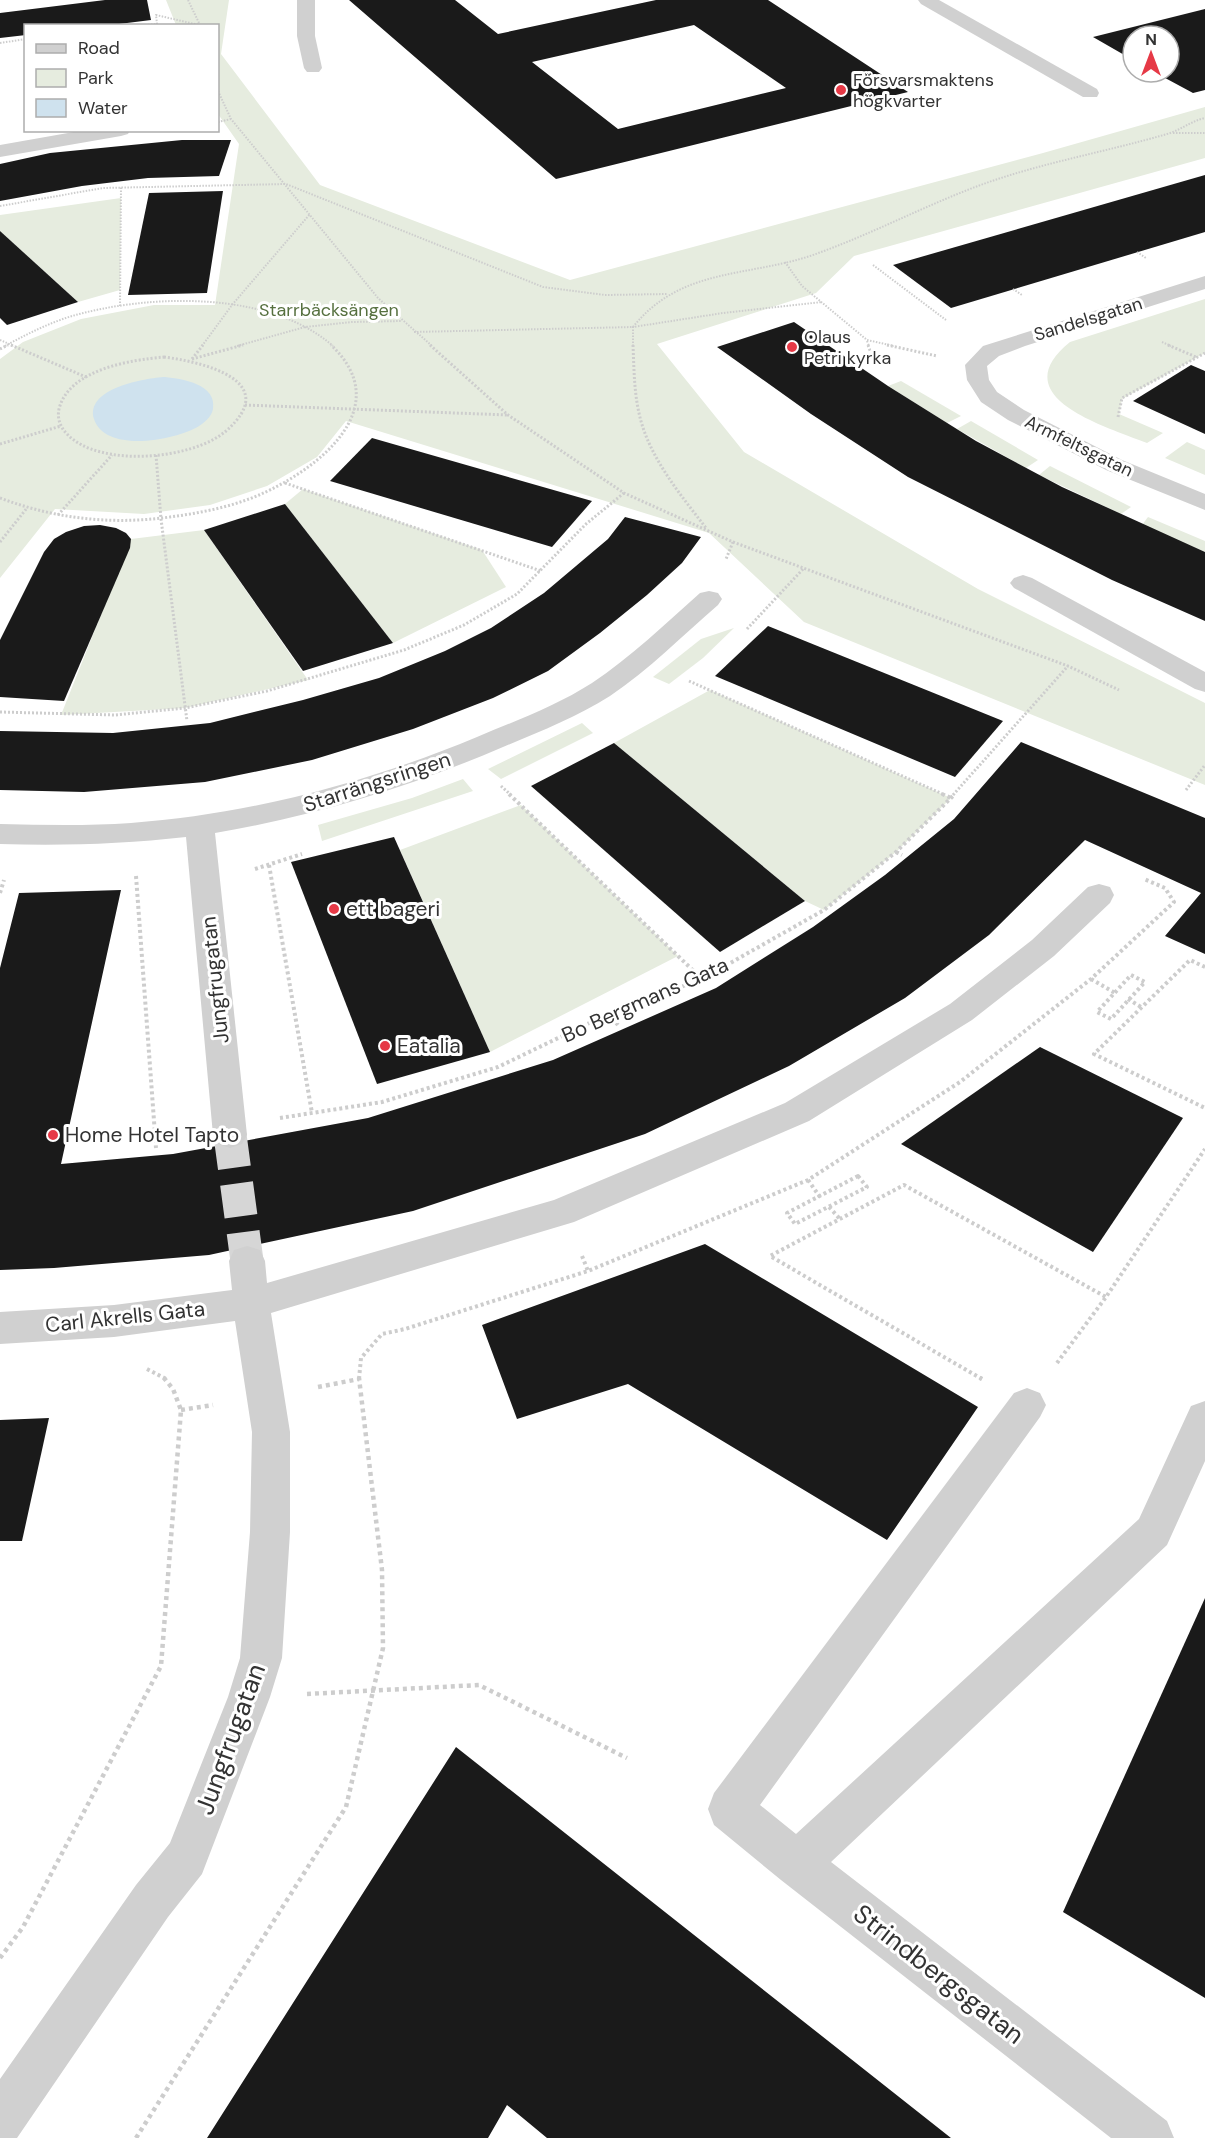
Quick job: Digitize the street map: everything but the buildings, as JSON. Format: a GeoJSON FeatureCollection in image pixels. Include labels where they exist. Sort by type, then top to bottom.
{"type":"FeatureCollection","features":[{"type":"Feature","properties":{"kind":"street"},"geometry":{"type":"LineString","coordinates":[[306,0],[306,36],[313,68]]}},
{"type":"Feature","properties":{"kind":"street"},"geometry":{"type":"LineString","coordinates":[[927,0],[1090,93]]}},
{"type":"Feature","properties":{"kind":"street"},"geometry":{"type":"LineString","coordinates":[[0,151],[110,132]]}},
{"type":"Feature","properties":{"kind":"street","name":"Sandelsgatan"},"geometry":{"type":"LineString","coordinates":[[976,365],[991,351],[1017,341],[1205,282]]}},
{"type":"Feature","properties":{"kind":"street","name":"Armfeltsgatan"},"geometry":{"type":"LineString","coordinates":[[976,365],[978,380],[989,397],[1016,415],[1114,465],[1205,503]]}},
{"type":"Feature","properties":{"kind":"street"},"geometry":{"type":"LineString","coordinates":[[1023,584],[1205,683]]}},
{"type":"Feature","properties":{"kind":"street","name":"Starrängsringen"},"geometry":{"type":"LineString","coordinates":[[0,834],[120,835],[200,826],[261,816],[387,783],[467,753],[600,689],[709,599]]}},
{"type":"Feature","properties":{"kind":"street","name":"Jungfrugatan"},"geometry":{"type":"LineString","coordinates":[[200,826],[230,1130]]}},
{"type":"Feature","properties":{"kind":"street"},"geometry":{"type":"LineString","coordinates":[[251,1304],[562,1212],[796,1112],[961,1012],[1043,948],[1099,895]]}},
{"type":"Feature","properties":{"kind":"street","name":"Jungfrugatan"},"geometry":{"type":"LineString","coordinates":[[0,2121],[152,1901],[186,1858],[249,1697],[261,1658],[270,1532],[271,1432],[251,1304],[247,1261]]}},
{"type":"Feature","properties":{"kind":"street","name":"Carl Akrells Gata"},"geometry":{"type":"LineString","coordinates":[[0,1328],[114,1321],[251,1304]]}},
{"type":"Feature","properties":{"kind":"street","name":"Strindbergsgatan"},"geometry":{"type":"LineString","coordinates":[[1026,1405],[730,1809],[797,1864],[1150,2138]]}},
{"type":"Feature","properties":{"kind":"street"},"geometry":{"type":"LineString","coordinates":[[797,1864],[1153,1532],[1205,1418]]}},
{"type":"Feature","properties":{"kind":"path"},"geometry":{"type":"LineString","coordinates":[[188,0],[200,24]]}},
{"type":"Feature","properties":{"kind":"path"},"geometry":{"type":"LineString","coordinates":[[157,24],[156,15],[165,15],[192,24]]}},
{"type":"Feature","properties":{"kind":"path"},"geometry":{"type":"LineString","coordinates":[[0,43],[24,39]]}},
{"type":"Feature","properties":{"kind":"path"},"geometry":{"type":"LineString","coordinates":[[219,93],[231,119],[378,298],[508,415],[624,493],[733,542],[1068,666],[1126,694]]}},
{"type":"Feature","properties":{"kind":"path"},"geometry":{"type":"LineString","coordinates":[[1170,134],[1205,118]]}},
{"type":"Feature","properties":{"kind":"path"},"geometry":{"type":"LineString","coordinates":[[219,122],[231,119]]}},
{"type":"Feature","properties":{"kind":"path"},"geometry":{"type":"LineString","coordinates":[[707,530],[666,474],[642,423],[634,369],[633,327],[644,313],[669,294],[699,280],[809,256],[993,182],[1054,161],[1170,134],[1205,134]]}},
{"type":"Feature","properties":{"kind":"path"},"geometry":{"type":"LineString","coordinates":[[0,207],[103,186],[286,184],[543,287],[586,295],[623,297],[669,294]]}},
{"type":"Feature","properties":{"kind":"path"},"geometry":{"type":"LineString","coordinates":[[120,306],[121,187]]}},
{"type":"Feature","properties":{"kind":"path"},"geometry":{"type":"LineString","coordinates":[[191,359],[232,305],[310,214]]}},
{"type":"Feature","properties":{"kind":"path"},"geometry":{"type":"LineString","coordinates":[[785,262],[802,286],[867,340],[976,365]]}},
{"type":"Feature","properties":{"kind":"path"},"geometry":{"type":"LineString","coordinates":[[873,265],[946,320]]}},
{"type":"Feature","properties":{"kind":"path"},"geometry":{"type":"LineString","coordinates":[[0,349],[8,343],[52,324],[120,306],[158,302],[232,305],[272,313],[326,339],[342,355],[353,372],[357,390],[355,409],[343,435],[319,460],[285,483],[248,499],[161,519],[108,521],[58,516],[0,498]]}},
{"type":"Feature","properties":{"kind":"path"},"geometry":{"type":"LineString","coordinates":[[414,332],[633,327],[723,313],[822,302]]}},
{"type":"Feature","properties":{"kind":"path"},"geometry":{"type":"LineString","coordinates":[[191,359],[305,327],[352,322],[403,321]]}},
{"type":"Feature","properties":{"kind":"path"},"geometry":{"type":"LineString","coordinates":[[0,340],[86,377]]}},
{"type":"Feature","properties":{"kind":"path"},"geometry":{"type":"LineString","coordinates":[[867,340],[874,361]]}},
{"type":"Feature","properties":{"kind":"path"},"geometry":{"type":"LineString","coordinates":[[1084,450],[1116,426],[1122,399],[1205,352]]}},
{"type":"Feature","properties":{"kind":"path"},"geometry":{"type":"LineString","coordinates":[[164,357],[191,359],[216,366],[233,376],[244,390],[245,405],[235,422],[216,438],[189,449],[156,455],[112,455],[89,448],[72,438],[61,426],[58,413],[62,401],[72,388],[86,377],[136,360],[164,357]]}},
{"type":"Feature","properties":{"kind":"path"},"geometry":{"type":"LineString","coordinates":[[245,405],[508,415]]}},
{"type":"Feature","properties":{"kind":"path"},"geometry":{"type":"LineString","coordinates":[[0,444],[61,426]]}},
{"type":"Feature","properties":{"kind":"path"},"geometry":{"type":"LineString","coordinates":[[58,516],[112,455]]}},
{"type":"Feature","properties":{"kind":"path"},"geometry":{"type":"LineString","coordinates":[[156,455],[161,519],[187,721]]}},
{"type":"Feature","properties":{"kind":"path"},"geometry":{"type":"LineString","coordinates":[[285,483],[541,571]]}},
{"type":"Feature","properties":{"kind":"path"},"geometry":{"type":"LineString","coordinates":[[0,712],[115,715],[185,708],[267,691],[404,650],[464,625],[517,594],[586,524],[624,493]]}},
{"type":"Feature","properties":{"kind":"path"},"geometry":{"type":"LineString","coordinates":[[0,542],[27,508]]}},
{"type":"Feature","properties":{"kind":"path"},"geometry":{"type":"LineString","coordinates":[[709,599],[733,542]]}},
{"type":"Feature","properties":{"kind":"path","name":"Bo Bergmans Gata"},"geometry":{"type":"LineString","coordinates":[[230,1130],[312,1113],[382,1102],[498,1067],[608,1014],[702,978],[824,910],[896,852],[951,798],[1068,666]]}},
{"type":"Feature","properties":{"kind":"path"},"geometry":{"type":"LineString","coordinates":[[689,681],[951,798]]}},
{"type":"Feature","properties":{"kind":"path"},"geometry":{"type":"LineString","coordinates":[[467,753],[702,978]]}},
{"type":"Feature","properties":{"kind":"path"},"geometry":{"type":"LineString","coordinates":[[1186,790],[1205,765]]}},
{"type":"Feature","properties":{"kind":"path"},"geometry":{"type":"LineString","coordinates":[[261,816],[312,1113]]}},
{"type":"Feature","properties":{"kind":"path"},"geometry":{"type":"LineString","coordinates":[[135,833],[135,883],[156,1148]]}},
{"type":"Feature","properties":{"kind":"path"},"geometry":{"type":"LineString","coordinates":[[896,852],[902,855]]}},
{"type":"Feature","properties":{"kind":"path"},"geometry":{"type":"LineString","coordinates":[[136,2138],[346,1807],[383,1648],[382,1570],[359,1379],[361,1358],[381,1334],[405,1329],[588,1271],[807,1180],[960,1082],[1091,979],[1174,902],[1165,888],[1133,874]]}},
{"type":"Feature","properties":{"kind":"path"},"geometry":{"type":"LineString","coordinates":[[0,893],[5,878]]}},
{"type":"Feature","properties":{"kind":"path"},"geometry":{"type":"LineString","coordinates":[[1205,967],[1190,960],[1094,1054],[1205,1108]]}},
{"type":"Feature","properties":{"kind":"path"},"geometry":{"type":"LineString","coordinates":[[1131,975],[1144,982],[1128,999],[1111,1019],[1097,1012],[1131,975]]}},
{"type":"Feature","properties":{"kind":"path"},"geometry":{"type":"LineString","coordinates":[[1091,979],[1114,993]]}},
{"type":"Feature","properties":{"kind":"path"},"geometry":{"type":"LineString","coordinates":[[1128,999],[1141,1007]]}},
{"type":"Feature","properties":{"kind":"path"},"geometry":{"type":"LineString","coordinates":[[608,1014],[618,1025]]}},
{"type":"Feature","properties":{"kind":"path"},"geometry":{"type":"LineString","coordinates":[[1106,1297],[904,1185],[770,1256],[1026,1405],[1106,1297],[1205,1149]]}},
{"type":"Feature","properties":{"kind":"path"},"geometry":{"type":"LineString","coordinates":[[858,1176],[867,1187],[829,1207],[795,1224],[787,1213],[858,1176]]}},
{"type":"Feature","properties":{"kind":"path"},"geometry":{"type":"LineString","coordinates":[[807,1180],[820,1197]]}},
{"type":"Feature","properties":{"kind":"path"},"geometry":{"type":"LineString","coordinates":[[829,1207],[840,1219]]}},
{"type":"Feature","properties":{"kind":"path"},"geometry":{"type":"LineString","coordinates":[[0,1958],[23,1927],[161,1666],[181,1410],[174,1388],[162,1375],[143,1368]]}},
{"type":"Feature","properties":{"kind":"path"},"geometry":{"type":"LineString","coordinates":[[249,1697],[479,1685],[627,1758]]}},
{"type":"Feature","properties":{"kind":"green space","name":"Starrbäcksängen"},"geometry":{"type":"Polygon","coordinates":[[[166,0],[229,0],[221,54],[320,185],[570,280],[1205,107],[1205,158],[854,256],[816,293],[657,344],[744,452],[978,589],[1205,703],[1205,785],[804,622],[709,533],[346,421],[317,457],[267,486],[210,505],[144,514],[55,509],[0,578],[0,359],[23,342],[81,319],[154,305],[215,305],[239,144],[219,115],[219,24],[176,24],[166,0]]]}},
{"type":"Feature","properties":{"kind":"green space"},"geometry":{"type":"Polygon","coordinates":[[[121,198],[120,290],[78,302],[0,231],[0,215],[121,198]]]}},
{"type":"Feature","properties":{"kind":"green space"},"geometry":{"type":"Polygon","coordinates":[[[1205,299],[1205,353],[1122,399],[1119,414],[1163,433],[1147,443],[1086,418],[1067,407],[1053,394],[1047,379],[1052,361],[1070,342],[1205,299]]]}},
{"type":"Feature","properties":{"kind":"green space"},"geometry":{"type":"Polygon","coordinates":[[[901,381],[961,416],[947,423],[888,386],[901,381]]]}},
{"type":"Feature","properties":{"kind":"green space"},"geometry":{"type":"Polygon","coordinates":[[[971,421],[1038,460],[1026,468],[957,429],[971,421]]]}},
{"type":"Feature","properties":{"kind":"green space"},"geometry":{"type":"Polygon","coordinates":[[[1187,442],[1205,450],[1205,475],[1165,458],[1187,442]]]}},
{"type":"Feature","properties":{"kind":"green space"},"geometry":{"type":"Polygon","coordinates":[[[1050,466],[1131,507],[1121,514],[1039,475],[1050,466]]]}},
{"type":"Feature","properties":{"kind":"green space"},"geometry":{"type":"Polygon","coordinates":[[[303,489],[482,550],[506,587],[393,643],[285,504],[303,489]]]}},
{"type":"Feature","properties":{"kind":"green space"},"geometry":{"type":"Polygon","coordinates":[[[1148,517],[1205,541],[1205,552],[1142,525],[1148,517]]]}},
{"type":"Feature","properties":{"kind":"green space"},"geometry":{"type":"Polygon","coordinates":[[[204,530],[308,680],[185,708],[61,715],[131,539],[204,530]]]}},
{"type":"Feature","properties":{"kind":"green space"},"geometry":{"type":"Polygon","coordinates":[[[734,628],[703,658],[669,684],[653,677],[701,639],[734,628]]]}},
{"type":"Feature","properties":{"kind":"green space"},"geometry":{"type":"Polygon","coordinates":[[[710,690],[951,798],[896,852],[824,910],[805,901],[614,743],[710,690]]]}},
{"type":"Feature","properties":{"kind":"green space"},"geometry":{"type":"Polygon","coordinates":[[[582,723],[593,733],[501,779],[488,769],[582,723]]]}},
{"type":"Feature","properties":{"kind":"green space"},"geometry":{"type":"Polygon","coordinates":[[[463,779],[473,791],[322,841],[318,825],[412,798],[463,779]]]}},
{"type":"Feature","properties":{"kind":"green space"},"geometry":{"type":"Polygon","coordinates":[[[521,805],[678,956],[490,1052],[400,850],[521,805]]]}},
{"type":"Feature","properties":{"kind":"water"},"geometry":{"type":"Polygon","coordinates":[[[165,377],[197,384],[210,394],[213,409],[206,421],[175,436],[142,441],[112,437],[101,430],[94,419],[94,408],[107,392],[132,383],[165,377]]]}},
{"type":"Feature","properties":{"kind":"tunnel"},"geometry":{"type":"LineString","coordinates":[[230,1135],[247,1261]]}},
{"type":"Feature","properties":{"kind":"place","name":"Försvarsmaktens högkvarter"},"geometry":{"type":"Point","coordinates":[841,90]}},
{"type":"Feature","properties":{"kind":"place","name":"Olaus Petri kyrka"},"geometry":{"type":"Point","coordinates":[792,347]}},
{"type":"Feature","properties":{"kind":"place","name":"ett bageri"},"geometry":{"type":"Point","coordinates":[334,909]}},
{"type":"Feature","properties":{"kind":"place","name":"Eatalia"},"geometry":{"type":"Point","coordinates":[385,1046]}},
{"type":"Feature","properties":{"kind":"place","name":"Home Hotel Tapto"},"geometry":{"type":"Point","coordinates":[53,1135]}}]}
